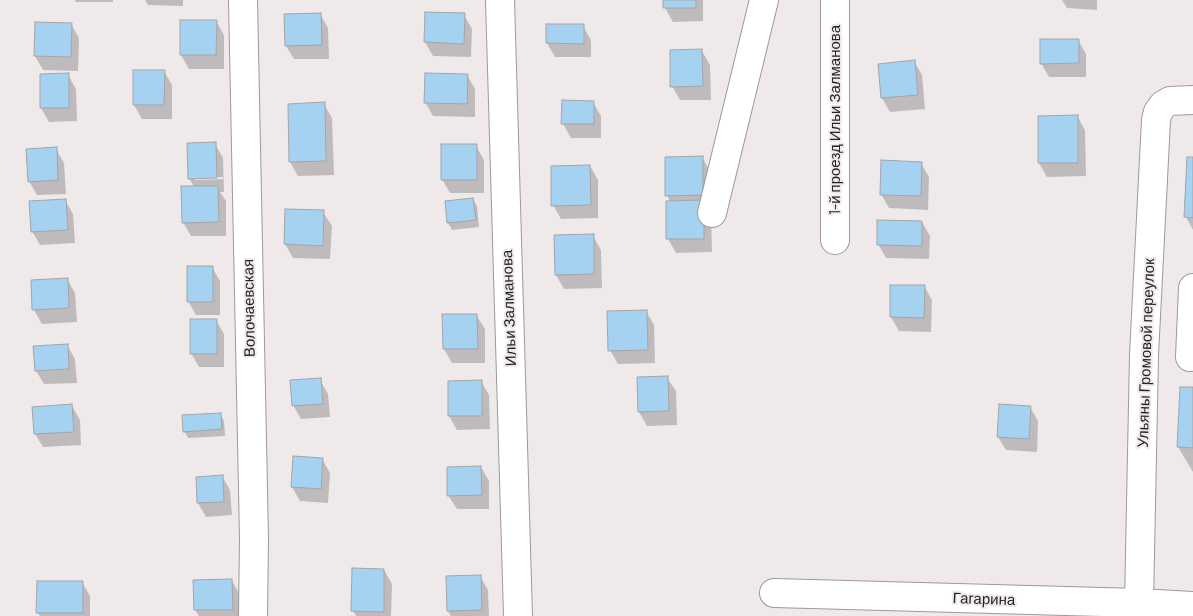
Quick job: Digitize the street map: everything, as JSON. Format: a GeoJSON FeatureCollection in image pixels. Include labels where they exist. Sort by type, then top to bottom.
{"type":"FeatureCollection","features":[{"type":"Feature","properties":{"kind":"street","name":"Волочаевская"},"geometry":{"type":"LineString","coordinates":[[243,0],[254,528],[253,616]]}},
{"type":"Feature","properties":{"kind":"street","name":"Ильи Залманова"},"geometry":{"type":"LineString","coordinates":[[500,0],[518,616]]}},
{"type":"Feature","properties":{"kind":"street"},"geometry":{"type":"LineString","coordinates":[[712,213],[764,0]]}},
{"type":"Feature","properties":{"kind":"street","name":"1-й проезд Ильи Залманова"},"geometry":{"type":"LineString","coordinates":[[835,0],[835,240]]}},
{"type":"Feature","properties":{"kind":"street","name":"Ульяны Громовой переулок"},"geometry":{"type":"LineString","coordinates":[[1137,610],[1144,355],[1156,120],[1158,112],[1163,105],[1170,101],[1193,100]]}},
{"type":"Feature","properties":{"kind":"street"},"geometry":{"type":"LineString","coordinates":[[1144,355],[1191,357],[1193,288]]}},
{"type":"Feature","properties":{"kind":"street","name":"Гагарина"},"geometry":{"type":"LineString","coordinates":[[774,593],[1137,610],[1193,606]]}},
{"type":"Feature","properties":{"kind":"building"},"geometry":{"type":"Polygon","coordinates":[[[663,0],[696,0],[696,8],[663,8],[663,0]]]}},
{"type":"Feature","properties":{"kind":"building"},"geometry":{"type":"Polygon","coordinates":[[[425,12],[465,13],[464,44],[424,42],[425,12]]]}},
{"type":"Feature","properties":{"kind":"building"},"geometry":{"type":"Polygon","coordinates":[[[321,13],[322,45],[285,46],[284,14],[321,13]]]}},
{"type":"Feature","properties":{"kind":"building"},"geometry":{"type":"Polygon","coordinates":[[[180,20],[217,20],[216,55],[180,55],[180,20]]]}},
{"type":"Feature","properties":{"kind":"building"},"geometry":{"type":"Polygon","coordinates":[[[35,22],[72,23],[71,57],[34,56],[35,22]]]}},
{"type":"Feature","properties":{"kind":"building"},"geometry":{"type":"Polygon","coordinates":[[[546,24],[584,24],[584,44],[546,43],[546,24]]]}},
{"type":"Feature","properties":{"kind":"building"},"geometry":{"type":"Polygon","coordinates":[[[1040,39],[1079,39],[1079,63],[1040,64],[1040,39]]]}},
{"type":"Feature","properties":{"kind":"building"},"geometry":{"type":"Polygon","coordinates":[[[702,49],[703,86],[670,87],[670,50],[702,49]]]}},
{"type":"Feature","properties":{"kind":"building"},"geometry":{"type":"Polygon","coordinates":[[[915,60],[918,95],[881,98],[878,64],[915,60]]]}},
{"type":"Feature","properties":{"kind":"building"},"geometry":{"type":"Polygon","coordinates":[[[133,70],[165,70],[164,105],[133,105],[133,70]]]}},
{"type":"Feature","properties":{"kind":"building"},"geometry":{"type":"Polygon","coordinates":[[[69,73],[69,108],[40,108],[40,74],[69,73]]]}},
{"type":"Feature","properties":{"kind":"building"},"geometry":{"type":"Polygon","coordinates":[[[425,73],[468,74],[467,104],[424,103],[425,73]]]}},
{"type":"Feature","properties":{"kind":"building"},"geometry":{"type":"Polygon","coordinates":[[[562,100],[594,101],[594,124],[561,124],[562,100]]]}},
{"type":"Feature","properties":{"kind":"building"},"geometry":{"type":"Polygon","coordinates":[[[325,102],[326,161],[289,162],[288,104],[325,102]]]}},
{"type":"Feature","properties":{"kind":"building"},"geometry":{"type":"Polygon","coordinates":[[[1078,115],[1078,163],[1038,163],[1038,116],[1078,115]]]}},
{"type":"Feature","properties":{"kind":"building"},"geometry":{"type":"Polygon","coordinates":[[[216,142],[217,178],[188,179],[187,143],[216,142]]]}},
{"type":"Feature","properties":{"kind":"building"},"geometry":{"type":"Polygon","coordinates":[[[441,144],[477,144],[477,180],[441,180],[441,144]]]}},
{"type":"Feature","properties":{"kind":"building"},"geometry":{"type":"Polygon","coordinates":[[[57,147],[58,180],[28,182],[26,149],[57,147]]]}},
{"type":"Feature","properties":{"kind":"building"},"geometry":{"type":"Polygon","coordinates":[[[703,156],[703,195],[665,196],[665,157],[703,156]]]}},
{"type":"Feature","properties":{"kind":"building"},"geometry":{"type":"Polygon","coordinates":[[[1187,157],[1193,157],[1193,218],[1184,217],[1187,157]]]}},
{"type":"Feature","properties":{"kind":"building"},"geometry":{"type":"Polygon","coordinates":[[[881,160],[922,162],[921,196],[880,195],[881,160]]]}},
{"type":"Feature","properties":{"kind":"building"},"geometry":{"type":"Polygon","coordinates":[[[590,165],[591,205],[551,206],[551,166],[590,165]]]}},
{"type":"Feature","properties":{"kind":"building"},"geometry":{"type":"Polygon","coordinates":[[[181,186],[218,186],[219,222],[182,223],[181,186]]]}},
{"type":"Feature","properties":{"kind":"building"},"geometry":{"type":"Polygon","coordinates":[[[473,198],[476,220],[447,223],[445,201],[473,198]]]}},
{"type":"Feature","properties":{"kind":"building"},"geometry":{"type":"Polygon","coordinates":[[[66,199],[68,230],[31,232],[29,201],[66,199]]]}},
{"type":"Feature","properties":{"kind":"building"},"geometry":{"type":"Polygon","coordinates":[[[704,200],[704,239],[666,239],[666,201],[704,200]]]}},
{"type":"Feature","properties":{"kind":"building"},"geometry":{"type":"Polygon","coordinates":[[[285,209],[324,210],[323,246],[284,244],[285,209]]]}},
{"type":"Feature","properties":{"kind":"building"},"geometry":{"type":"Polygon","coordinates":[[[877,220],[922,221],[922,246],[877,245],[877,220]]]}},
{"type":"Feature","properties":{"kind":"building"},"geometry":{"type":"Polygon","coordinates":[[[594,234],[594,274],[555,275],[554,235],[594,234]]]}},
{"type":"Feature","properties":{"kind":"building"},"geometry":{"type":"Polygon","coordinates":[[[187,266],[213,266],[213,302],[187,302],[187,266]]]}},
{"type":"Feature","properties":{"kind":"building"},"geometry":{"type":"Polygon","coordinates":[[[68,278],[69,308],[32,310],[31,280],[68,278]]]}},
{"type":"Feature","properties":{"kind":"building"},"geometry":{"type":"Polygon","coordinates":[[[890,285],[925,285],[924,318],[890,317],[890,285]]]}},
{"type":"Feature","properties":{"kind":"building"},"geometry":{"type":"Polygon","coordinates":[[[647,310],[648,350],[608,351],[607,311],[647,310]]]}},
{"type":"Feature","properties":{"kind":"building"},"geometry":{"type":"Polygon","coordinates":[[[442,314],[477,314],[478,349],[443,349],[442,314]]]}},
{"type":"Feature","properties":{"kind":"building"},"geometry":{"type":"Polygon","coordinates":[[[190,319],[217,319],[217,354],[190,354],[190,319]]]}},
{"type":"Feature","properties":{"kind":"building"},"geometry":{"type":"Polygon","coordinates":[[[68,344],[69,369],[35,371],[33,346],[68,344]]]}},
{"type":"Feature","properties":{"kind":"building"},"geometry":{"type":"Polygon","coordinates":[[[668,376],[669,411],[638,412],[637,377],[668,376]]]}},
{"type":"Feature","properties":{"kind":"building"},"geometry":{"type":"Polygon","coordinates":[[[321,378],[323,404],[292,406],[290,380],[321,378]]]}},
{"type":"Feature","properties":{"kind":"building"},"geometry":{"type":"Polygon","coordinates":[[[482,380],[482,416],[448,416],[448,381],[482,380]]]}},
{"type":"Feature","properties":{"kind":"building"},"geometry":{"type":"Polygon","coordinates":[[[1180,387],[1193,387],[1193,448],[1177,447],[1180,387]]]}},
{"type":"Feature","properties":{"kind":"building"},"geometry":{"type":"Polygon","coordinates":[[[72,404],[74,432],[34,434],[32,407],[72,404]]]}},
{"type":"Feature","properties":{"kind":"building"},"geometry":{"type":"Polygon","coordinates":[[[999,404],[1031,406],[1029,439],[997,437],[999,404]]]}},
{"type":"Feature","properties":{"kind":"building"},"geometry":{"type":"Polygon","coordinates":[[[221,413],[222,429],[183,432],[182,415],[221,413]]]}},
{"type":"Feature","properties":{"kind":"building"},"geometry":{"type":"Polygon","coordinates":[[[293,456],[323,458],[321,489],[291,487],[293,456]]]}},
{"type":"Feature","properties":{"kind":"building"},"geometry":{"type":"Polygon","coordinates":[[[481,466],[482,495],[447,496],[447,467],[481,466]]]}},
{"type":"Feature","properties":{"kind":"building"},"geometry":{"type":"Polygon","coordinates":[[[223,475],[224,502],[197,503],[196,477],[223,475]]]}},
{"type":"Feature","properties":{"kind":"building"},"geometry":{"type":"Polygon","coordinates":[[[352,568],[384,569],[384,612],[351,611],[352,568]]]}},
{"type":"Feature","properties":{"kind":"building"},"geometry":{"type":"Polygon","coordinates":[[[481,575],[482,610],[447,611],[446,576],[481,575]]]}},
{"type":"Feature","properties":{"kind":"building"},"geometry":{"type":"Polygon","coordinates":[[[232,579],[233,610],[194,610],[193,580],[232,579]]]}},
{"type":"Feature","properties":{"kind":"building"},"geometry":{"type":"Polygon","coordinates":[[[37,581],[83,581],[83,613],[36,613],[37,581]]]}}]}
